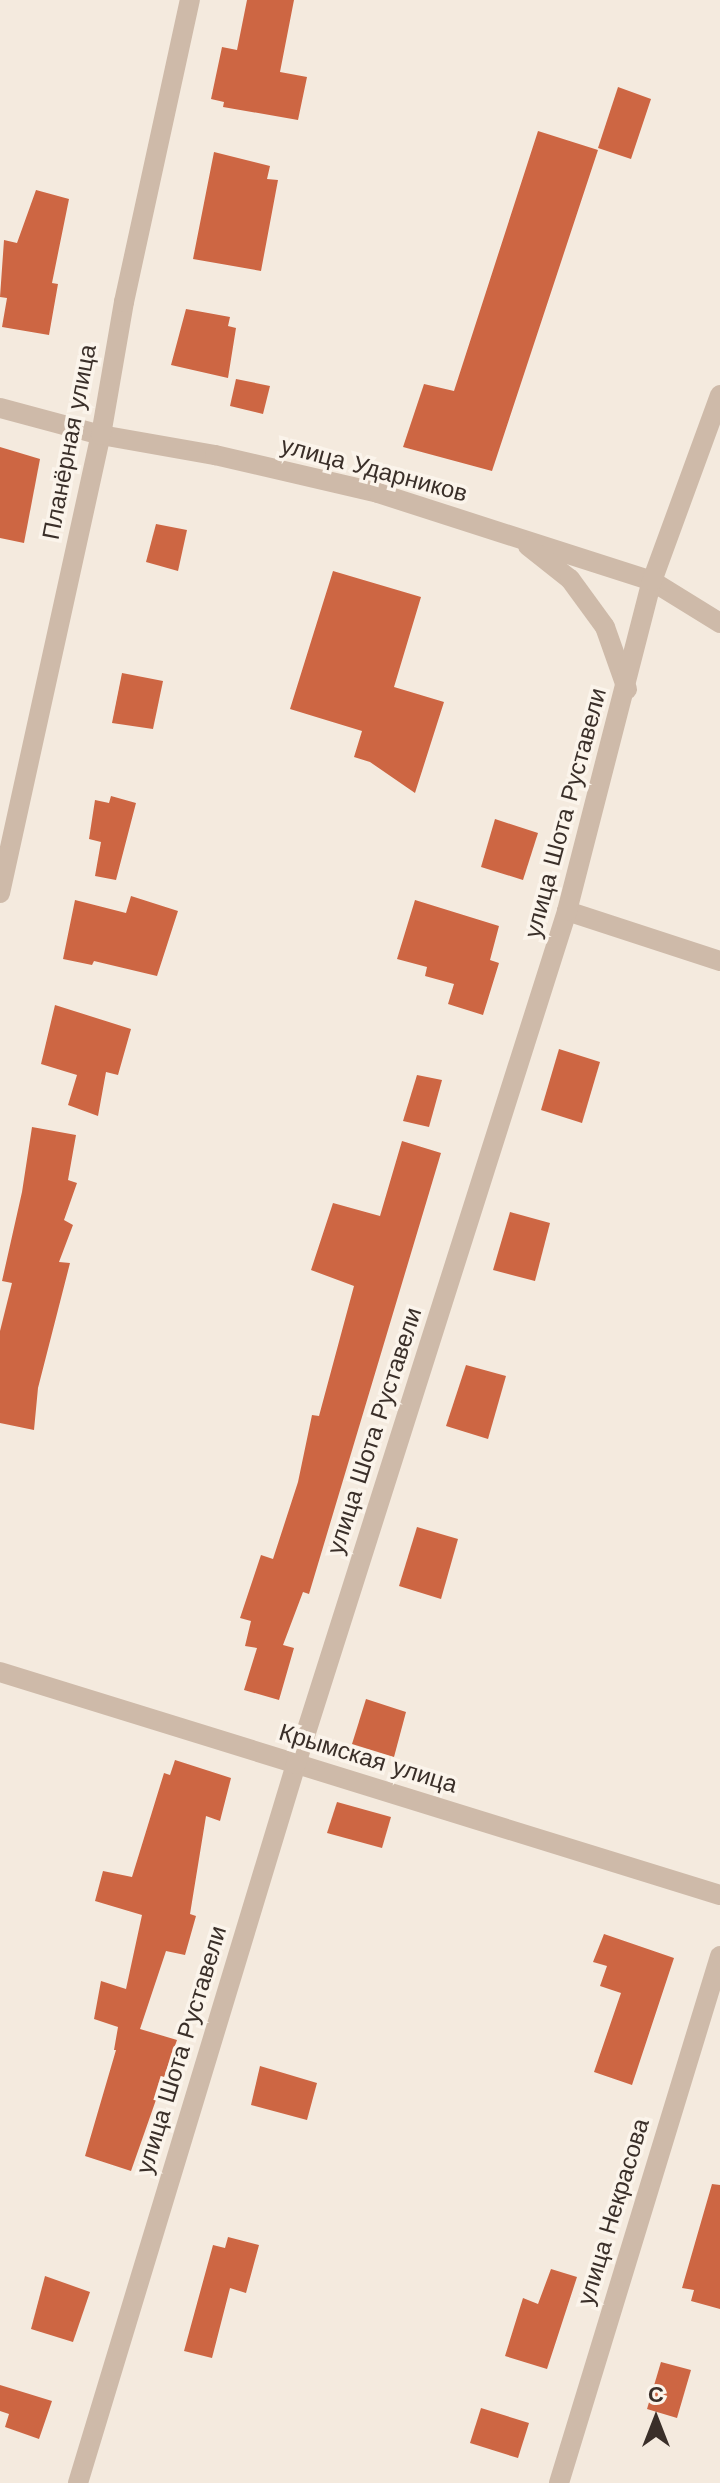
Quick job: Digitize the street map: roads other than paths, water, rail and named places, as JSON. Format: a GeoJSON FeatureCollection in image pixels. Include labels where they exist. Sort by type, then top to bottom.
{"type":"FeatureCollection","features":[{"type":"Feature","properties":{"kind":"street","name":"Планёрная улица"},"geometry":{"type":"LineString","coordinates":[[0,893],[101,435],[124,302],[190,0]]}},
{"type":"Feature","properties":{"kind":"street","name":"улица Шота Руставели"},"geometry":{"type":"LineString","coordinates":[[78,2483],[296,1764],[567,911],[627,689],[652,581],[720,395]]}},
{"type":"Feature","properties":{"kind":"street","name":"улица Ударников"},"geometry":{"type":"LineString","coordinates":[[0,408],[101,435],[215,455],[378,493],[652,581],[720,623]]}},
{"type":"Feature","properties":{"kind":"street"},"geometry":{"type":"LineString","coordinates":[[519,538],[570,579],[605,627],[627,689]]}},
{"type":"Feature","properties":{"kind":"street"},"geometry":{"type":"LineString","coordinates":[[567,911],[720,961]]}},
{"type":"Feature","properties":{"kind":"street","name":"Крымская улица"},"geometry":{"type":"LineString","coordinates":[[0,1672],[720,1895]]}},
{"type":"Feature","properties":{"kind":"street","name":"улица Некрасова"},"geometry":{"type":"LineString","coordinates":[[559,2483],[720,1956]]}}]}
